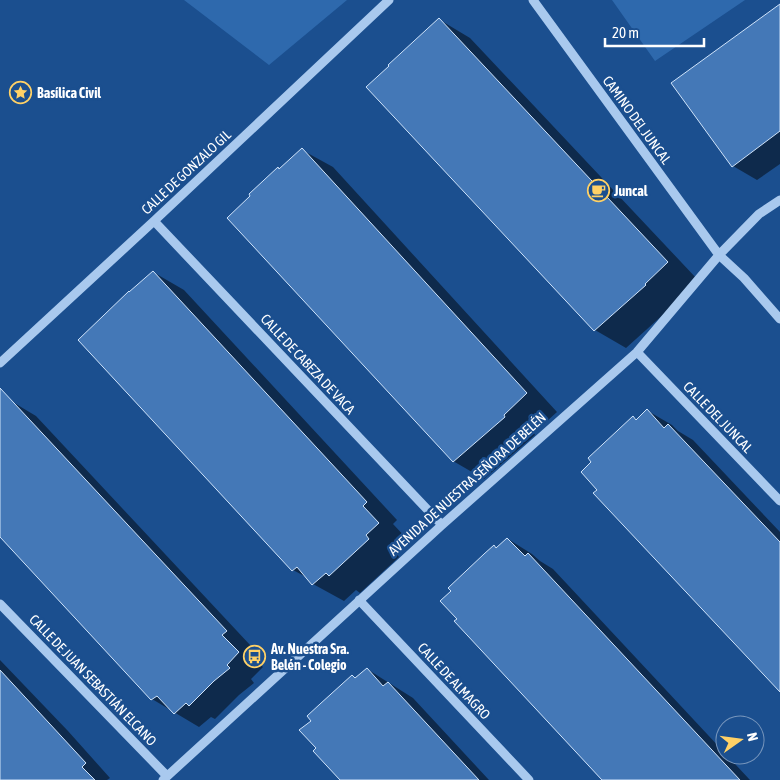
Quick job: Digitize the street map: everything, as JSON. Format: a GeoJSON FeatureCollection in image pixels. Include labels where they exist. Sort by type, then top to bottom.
{"type":"FeatureCollection","features":[{"type":"Feature","properties":{"kind":"street","name":"CALLE DE GONZALO GIL"},"geometry":{"type":"LineString","coordinates":[[0,363],[389,0]]}},
{"type":"Feature","properties":{"kind":"street","name":"CAMINO DEL JUNCAL"},"geometry":{"type":"LineString","coordinates":[[533,0],[719,256]]}},
{"type":"Feature","properties":{"kind":"street","name":"AVENIDA DE NUESTRA SEÑORA DE BELÉN"},"geometry":{"type":"LineString","coordinates":[[165,778],[359,600],[636,352],[719,256],[760,214],[780,200]]}},
{"type":"Feature","properties":{"kind":"street","name":"CALLE DE CABEZA DE VACA"},"geometry":{"type":"LineString","coordinates":[[154,221],[442,525]]}},
{"type":"Feature","properties":{"kind":"street"},"geometry":{"type":"LineString","coordinates":[[719,256],[744,278],[780,318]]}},
{"type":"Feature","properties":{"kind":"street","name":"CALLE DEL JUNCAL"},"geometry":{"type":"LineString","coordinates":[[636,352],[780,501]]}},
{"type":"Feature","properties":{"kind":"street","name":"CALLE DE ALMAGRO"},"geometry":{"type":"LineString","coordinates":[[359,600],[529,780]]}},
{"type":"Feature","properties":{"kind":"street","name":"CALLE DE JUAN SEBASTIÁN ELCANO"},"geometry":{"type":"LineString","coordinates":[[0,604],[165,778]]}},
{"type":"Feature","properties":{"kind":"shaded area"},"geometry":{"type":"Polygon","coordinates":[[[184,0],[347,0],[269,65],[184,0]]]}},
{"type":"Feature","properties":{"kind":"shaded area"},"geometry":{"type":"Polygon","coordinates":[[[612,0],[745,0],[655,61],[612,0]]]}},
{"type":"Feature","properties":{"kind":"building"},"geometry":{"type":"Polygon","coordinates":[[[780,4],[780,131],[732,167],[671,83],[780,4]]]}},
{"type":"Feature","properties":{"kind":"building"},"geometry":{"type":"Polygon","coordinates":[[[439,18],[668,262],[646,285],[594,331],[366,87],[439,18]]]}},
{"type":"Feature","properties":{"kind":"building"},"geometry":{"type":"Polygon","coordinates":[[[302,148],[527,393],[504,415],[505,417],[453,462],[227,218],[250,196],[249,194],[302,148]]]}},
{"type":"Feature","properties":{"kind":"building"},"geometry":{"type":"Polygon","coordinates":[[[153,271],[367,502],[363,506],[379,523],[366,535],[369,539],[329,576],[326,573],[312,585],[297,567],[292,571],[78,340],[129,291],[153,271]]]}},
{"type":"Feature","properties":{"kind":"building"},"geometry":{"type":"Polygon","coordinates":[[[0,388],[227,631],[222,635],[239,652],[227,665],[230,668],[189,706],[186,703],[174,714],[157,696],[151,700],[0,537],[0,388]]]}},
{"type":"Feature","properties":{"kind":"building"},"geometry":{"type":"Polygon","coordinates":[[[647,409],[664,428],[668,424],[780,542],[780,692],[593,493],[597,490],[581,472],[591,462],[588,458],[633,416],[636,420],[647,409]]]}},
{"type":"Feature","properties":{"kind":"building"},"geometry":{"type":"Polygon","coordinates":[[[507,538],[525,556],[528,553],[715,753],[715,765],[726,765],[740,780],[602,780],[454,621],[457,619],[440,601],[451,591],[448,588],[494,545],[496,548],[507,538]]]}},
{"type":"Feature","properties":{"kind":"building"},"geometry":{"type":"Polygon","coordinates":[[[367,668],[383,686],[388,682],[479,780],[340,780],[313,751],[316,748],[299,730],[311,721],[307,716],[320,704],[352,675],[355,678],[367,668]]]}},
{"type":"Feature","properties":{"kind":"building"},"geometry":{"type":"Polygon","coordinates":[[[0,670],[86,763],[82,767],[95,780],[0,780],[0,670]]]}},
{"type":"Feature","properties":{"kind":"place","name":"Basílica Civil"},"geometry":{"type":"Point","coordinates":[21,93]}},
{"type":"Feature","properties":{"kind":"place","name":"Juncal"},"geometry":{"type":"Point","coordinates":[598,191]}},
{"type":"Feature","properties":{"kind":"place","name":"Av. Nuestra Sra. Belén - Colegio"},"geometry":{"type":"Point","coordinates":[255,657]}}]}
